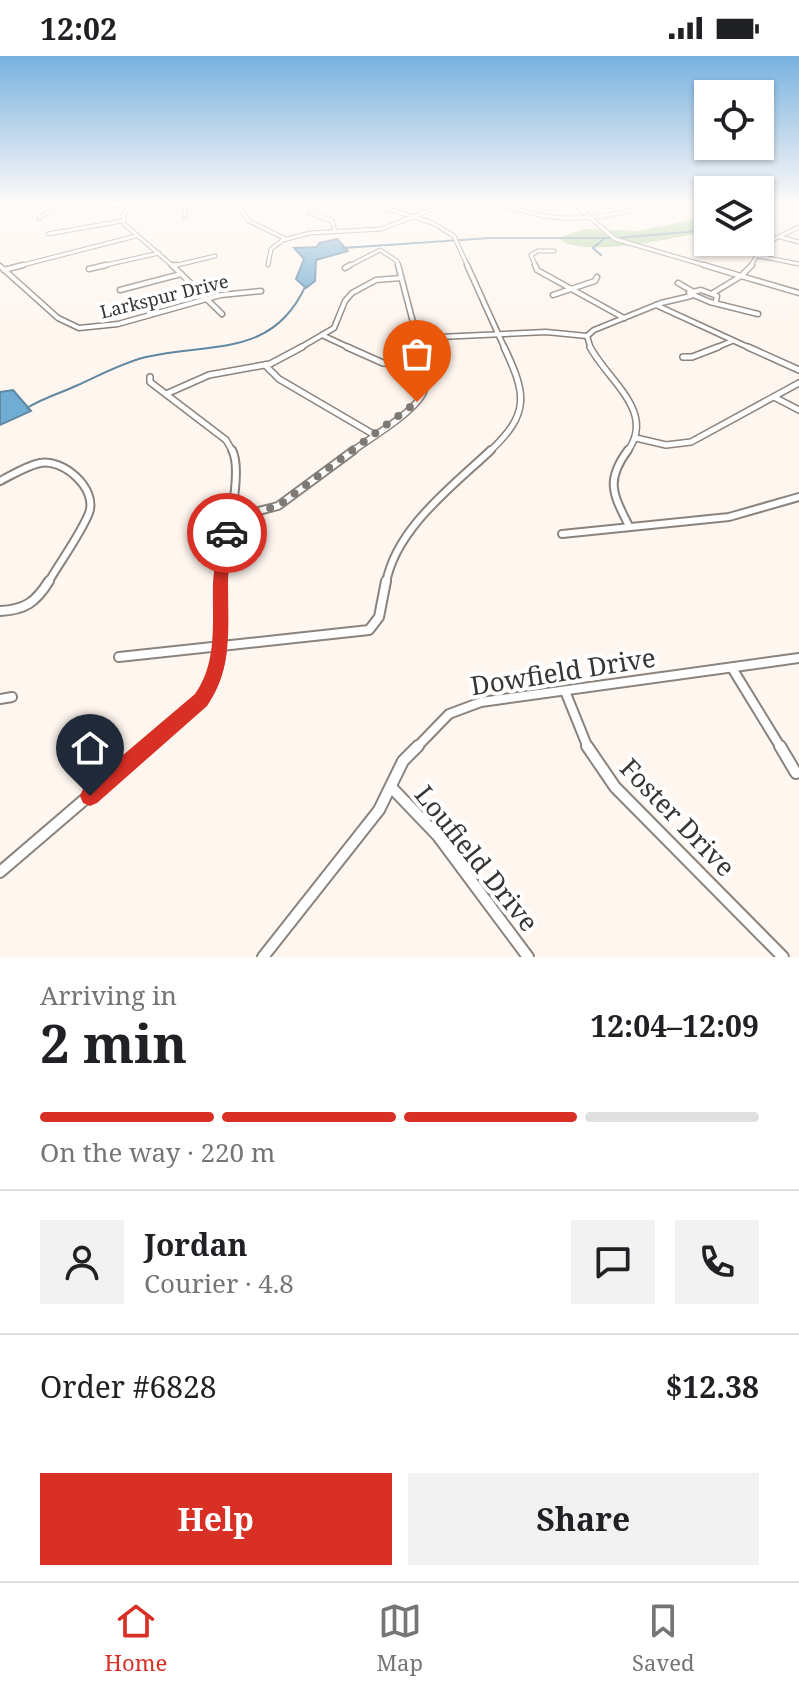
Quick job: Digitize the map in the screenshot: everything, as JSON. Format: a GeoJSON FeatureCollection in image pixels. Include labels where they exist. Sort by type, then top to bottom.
{"type":"FeatureCollection","features":[{"type":"Feature","properties":{"kind":"street"},"geometry":{"type":"LineString","coordinates":[[1,269],[103,244]]}},
{"type":"Feature","properties":{"kind":"street"},"geometry":{"type":"LineString","coordinates":[[147,244],[222,314]]}},
{"type":"Feature","properties":{"kind":"street"},"geometry":{"type":"LineString","coordinates":[[268,265],[271,249],[278,244]]}},
{"type":"Feature","properties":{"kind":"street"},"geometry":{"type":"LineString","coordinates":[[119,657],[372,628],[381,617],[386,580],[405,537],[505,437],[514,422],[522,388],[458,244]]}},
{"type":"Feature","properties":{"kind":"street"},"geometry":{"type":"LineString","coordinates":[[633,244],[799,293]]}},
{"type":"Feature","properties":{"kind":"street"},"geometry":{"type":"LineString","coordinates":[[228,519],[278,506],[421,397],[425,384],[417,338],[397,261],[380,250],[345,268]]}},
{"type":"Feature","properties":{"kind":"street"},"geometry":{"type":"LineString","coordinates":[[554,251],[538,251],[530,259],[541,274],[624,318]]}},
{"type":"Feature","properties":{"kind":"street"},"geometry":{"type":"LineString","coordinates":[[89,269],[159,253]]}},
{"type":"Feature","properties":{"kind":"street"},"geometry":{"type":"LineString","coordinates":[[173,266],[215,256]]}},
{"type":"Feature","properties":{"kind":"street"},"geometry":{"type":"LineString","coordinates":[[417,338],[556,332],[587,336],[594,330],[656,305],[692,294],[713,293],[741,276],[758,256],[799,264]]}},
{"type":"Feature","properties":{"kind":"street","name":"Larkspur Drive"},"geometry":{"type":"LineString","coordinates":[[1,269],[58,318],[79,328],[118,324],[230,293],[261,291]]}},
{"type":"Feature","properties":{"kind":"street"},"geometry":{"type":"LineString","coordinates":[[120,290],[181,274]]}},
{"type":"Feature","properties":{"kind":"street"},"geometry":{"type":"LineString","coordinates":[[553,295],[595,281],[597,277]]}},
{"type":"Feature","properties":{"kind":"street"},"geometry":{"type":"LineString","coordinates":[[166,394],[209,375],[265,365],[324,336],[338,323],[345,301],[352,293],[376,280],[401,278]]}},
{"type":"Feature","properties":{"kind":"street"},"geometry":{"type":"LineString","coordinates":[[678,283],[703,301],[716,301],[758,314]]}},
{"type":"Feature","properties":{"kind":"street"},"geometry":{"type":"LineString","coordinates":[[713,293],[718,297],[716,301]]}},
{"type":"Feature","properties":{"kind":"street"},"geometry":{"type":"LineString","coordinates":[[656,305],[799,370]]}},
{"type":"Feature","properties":{"kind":"street"},"geometry":{"type":"LineString","coordinates":[[324,336],[383,363],[421,365]]}},
{"type":"Feature","properties":{"kind":"street"},"geometry":{"type":"LineString","coordinates":[[587,336],[632,407],[638,422],[636,438],[615,468],[612,481],[616,499],[629,526]]}},
{"type":"Feature","properties":{"kind":"street"},"geometry":{"type":"LineString","coordinates":[[683,357],[692,357],[732,341]]}},
{"type":"Feature","properties":{"kind":"street"},"geometry":{"type":"LineString","coordinates":[[265,365],[279,379],[373,434]]}},
{"type":"Feature","properties":{"kind":"street"},"geometry":{"type":"LineString","coordinates":[[0,872],[201,700],[214,682],[220,646],[222,566],[235,461],[233,449],[226,440],[150,382],[150,377]]}},
{"type":"Feature","properties":{"kind":"street"},"geometry":{"type":"LineString","coordinates":[[636,438],[666,445],[691,442],[799,383]]}},
{"type":"Feature","properties":{"kind":"street"},"geometry":{"type":"LineString","coordinates":[[774,397],[799,410]]}},
{"type":"Feature","properties":{"kind":"street"},"geometry":{"type":"LineString","coordinates":[[0,481],[39,463],[54,462],[88,492],[92,501],[89,512],[38,599],[20,610],[0,611]]}},
{"type":"Feature","properties":{"kind":"street"},"geometry":{"type":"LineString","coordinates":[[562,534],[729,517],[799,497]]}},
{"type":"Feature","properties":{"kind":"street","name":"Dowfield Drive"},"geometry":{"type":"LineString","coordinates":[[263,957],[379,810],[403,761],[449,714],[481,702],[799,658]]}},
{"type":"Feature","properties":{"kind":"street"},"geometry":{"type":"LineString","coordinates":[[732,668],[796,773]]}},
{"type":"Feature","properties":{"kind":"street","name":"Foster Drive"},"geometry":{"type":"LineString","coordinates":[[565,691],[589,750],[615,787],[783,957]]}},
{"type":"Feature","properties":{"kind":"street"},"geometry":{"type":"LineString","coordinates":[[0,699],[12,697]]}},
{"type":"Feature","properties":{"kind":"street","name":"Loufield Drive"},"geometry":{"type":"LineString","coordinates":[[391,787],[438,836],[528,957]]}},
{"type":"Feature","properties":{"kind":"green space"},"geometry":{"type":"Polygon","coordinates":[[[570,244],[636,244],[586,247],[570,244]]]}},
{"type":"Feature","properties":{"kind":"water"},"geometry":{"type":"Polygon","coordinates":[[[318,244],[342,244],[348,251],[316,260],[315,281],[306,288],[296,279],[304,259],[294,248],[317,247],[318,244]]]}},
{"type":"Feature","properties":{"kind":"water"},"geometry":{"type":"Polygon","coordinates":[[[13,390],[31,411],[0,425],[0,392],[13,390]]]}},
{"type":"Feature","properties":{"kind":"waterway"},"geometry":{"type":"LineString","coordinates":[[343,248],[401,244]]}},
{"type":"Feature","properties":{"kind":"waterway"},"geometry":{"type":"LineString","coordinates":[[598,244],[593,248],[601,255]]}},
{"type":"Feature","properties":{"kind":"waterway"},"geometry":{"type":"LineString","coordinates":[[27,408],[146,357],[238,343],[257,336],[275,326],[291,310],[305,287]]}},
{"type":"Feature","properties":{"kind":"way so far"},"geometry":{"type":"LineString","coordinates":[[227,533],[228,519],[278,506],[417,402]]}},
{"type":"Feature","properties":{"kind":"route"},"geometry":{"type":"LineString","coordinates":[[90,796],[201,700],[213,683],[222,633],[221,581],[227,533]]}}]}
